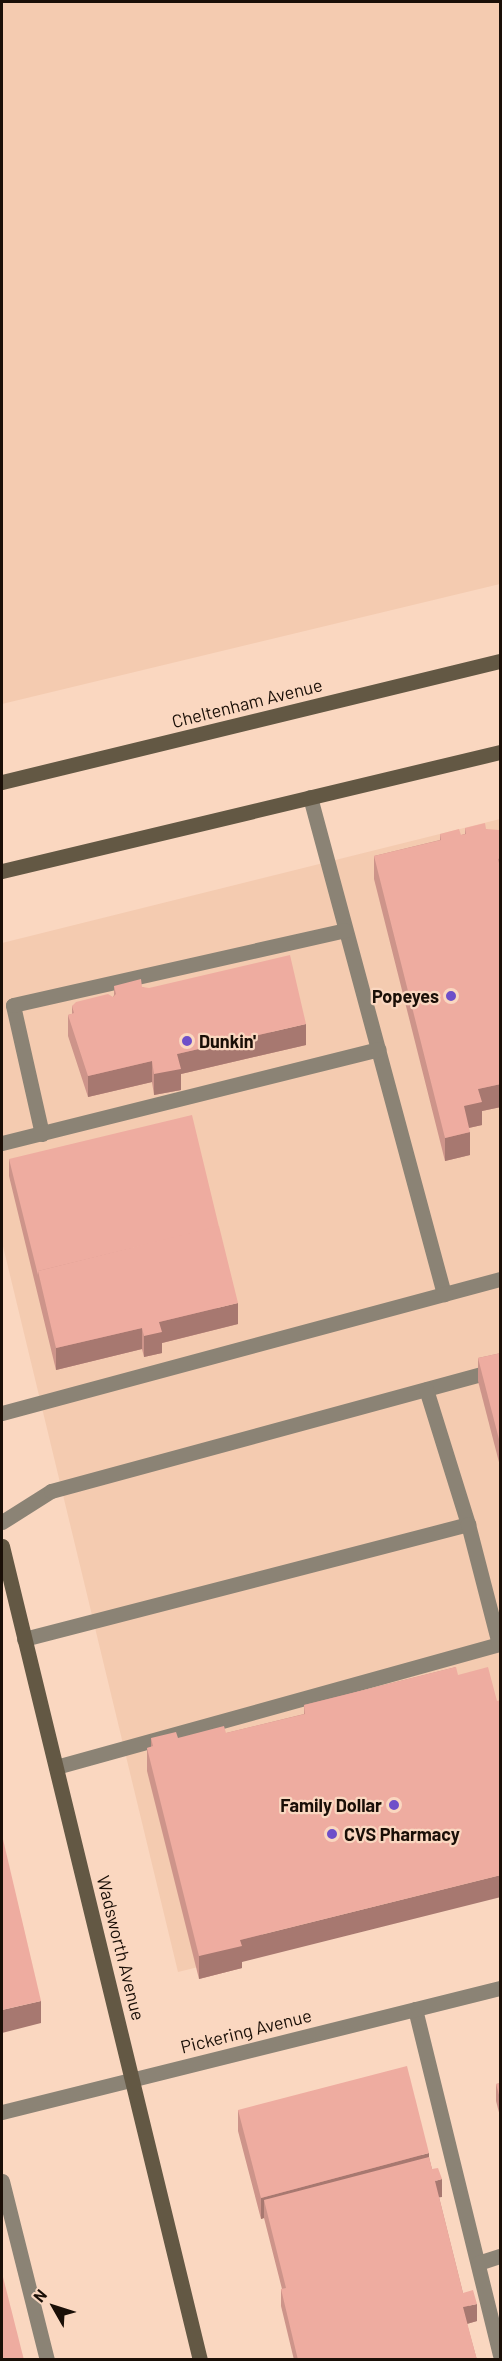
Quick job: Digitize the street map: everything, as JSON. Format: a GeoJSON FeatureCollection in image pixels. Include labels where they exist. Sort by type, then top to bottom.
{"type":"FeatureCollection","features":[{"type":"Feature","properties":{"kind":"main road","name":"Cheltenham Avenue"},"geometry":{"type":"LineString","coordinates":[[2,782],[501,661]]}},
{"type":"Feature","properties":{"kind":"main road"},"geometry":{"type":"LineString","coordinates":[[2,872],[501,752]]}},
{"type":"Feature","properties":{"kind":"main road","name":"Wadsworth Avenue"},"geometry":{"type":"LineString","coordinates":[[2,1546],[200,2360]]}},
{"type":"Feature","properties":{"kind":"street"},"geometry":{"type":"LineString","coordinates":[[310,797],[444,1294]]}},
{"type":"Feature","properties":{"kind":"street"},"geometry":{"type":"LineString","coordinates":[[42,1134],[13,1005],[345,930]]}},
{"type":"Feature","properties":{"kind":"street"},"geometry":{"type":"LineString","coordinates":[[2,1143],[378,1049]]}},
{"type":"Feature","properties":{"kind":"street"},"geometry":{"type":"LineString","coordinates":[[2,1413],[501,1279]]}},
{"type":"Feature","properties":{"kind":"street"},"geometry":{"type":"LineString","coordinates":[[2,1522],[51,1491],[501,1369]]}},
{"type":"Feature","properties":{"kind":"street"},"geometry":{"type":"LineString","coordinates":[[56,1767],[499,1644],[468,1524],[426,1389]]}},
{"type":"Feature","properties":{"kind":"street"},"geometry":{"type":"LineString","coordinates":[[24,1640],[468,1524]]}},
{"type":"Feature","properties":{"kind":"street","name":"Pickering Avenue"},"geometry":{"type":"LineString","coordinates":[[2,2112],[501,1988]]}},
{"type":"Feature","properties":{"kind":"street"},"geometry":{"type":"LineString","coordinates":[[415,2009],[500,2348]]}},
{"type":"Feature","properties":{"kind":"street"},"geometry":{"type":"LineString","coordinates":[[2,2181],[47,2360]]}},
{"type":"Feature","properties":{"kind":"street"},"geometry":{"type":"LineString","coordinates":[[478,2263],[501,2256]]}},
{"type":"Feature","properties":{"kind":"shaded area"},"geometry":{"type":"Polygon","coordinates":[[[2,2],[500,2],[500,584],[2,704],[2,2]]]}},
{"type":"Feature","properties":{"kind":"shaded area"},"geometry":{"type":"Polygon","coordinates":[[[500,819],[500,1893],[178,1972],[2,1242],[2,943],[500,819]]]}},
{"type":"Feature","properties":{"kind":"building","name":"Popeyes"},"geometry":{"type":"Polygon","coordinates":[[[485,823],[486,829],[499,830],[501,837],[501,858],[498,859],[499,863],[501,862],[501,1084],[478,1089],[482,1102],[464,1106],[470,1132],[445,1138],[374,856],[441,840],[440,834],[459,829],[461,835],[466,834],[465,828],[485,823]]]}},
{"type":"Feature","properties":{"kind":"building","name":"Dunkin'"},"geometry":{"type":"Polygon","coordinates":[[[290,955],[306,1024],[177,1054],[181,1069],[154,1074],[152,1061],[88,1076],[68,1015],[74,1013],[72,1006],[76,1002],[108,994],[113,997],[116,994],[114,986],[141,979],[142,987],[149,988],[290,955]]]}},
{"type":"Feature","properties":{"kind":"building"},"geometry":{"type":"Polygon","coordinates":[[[192,1115],[219,1227],[38,1271],[38,1275],[9,1159],[192,1115]]]}},
{"type":"Feature","properties":{"kind":"building"},"geometry":{"type":"Polygon","coordinates":[[[219,1226],[238,1303],[159,1322],[162,1332],[144,1336],[142,1328],[56,1348],[38,1271],[219,1226]]]}},
{"type":"Feature","properties":{"kind":"building"},"geometry":{"type":"Polygon","coordinates":[[[501,1353],[501,1447],[478,1358],[501,1353]]]}},
{"type":"Feature","properties":{"kind":"building","name":"CVS Pharmacy"},"geometry":{"type":"Polygon","coordinates":[[[456,1667],[458,1675],[488,1667],[497,1701],[501,1700],[501,1875],[240,1940],[242,1946],[199,1956],[147,1748],[153,1746],[151,1738],[176,1732],[178,1738],[224,1726],[226,1733],[305,1714],[304,1705],[456,1667]]]}},
{"type":"Feature","properties":{"kind":"building"},"geometry":{"type":"Polygon","coordinates":[[[2,1835],[41,2001],[2,2010],[2,1835]]]}},
{"type":"Feature","properties":{"kind":"building"},"geometry":{"type":"Polygon","coordinates":[[[407,2066],[429,2153],[261,2198],[238,2110],[407,2066]]]}},
{"type":"Feature","properties":{"kind":"building"},"geometry":{"type":"Polygon","coordinates":[[[501,2083],[501,2102],[496,2084],[501,2083]]]}},
{"type":"Feature","properties":{"kind":"building"},"geometry":{"type":"Polygon","coordinates":[[[429,2157],[432,2169],[438,2168],[442,2179],[435,2181],[463,2293],[473,2290],[477,2304],[463,2307],[477,2360],[298,2360],[281,2289],[286,2288],[264,2200],[429,2157]]]}},
{"type":"Feature","properties":{"kind":"building"},"geometry":{"type":"Polygon","coordinates":[[[2,2273],[24,2360],[2,2360],[2,2273]]]}},
{"type":"Feature","properties":{"kind":"place","name":"Popeyes"},"geometry":{"type":"Point","coordinates":[451,996]}},
{"type":"Feature","properties":{"kind":"place","name":"Dunkin'"},"geometry":{"type":"Point","coordinates":[187,1041]}},
{"type":"Feature","properties":{"kind":"place","name":"Family Dollar"},"geometry":{"type":"Point","coordinates":[394,1805]}},
{"type":"Feature","properties":{"kind":"place","name":"CVS Pharmacy"},"geometry":{"type":"Point","coordinates":[332,1834]}}]}
